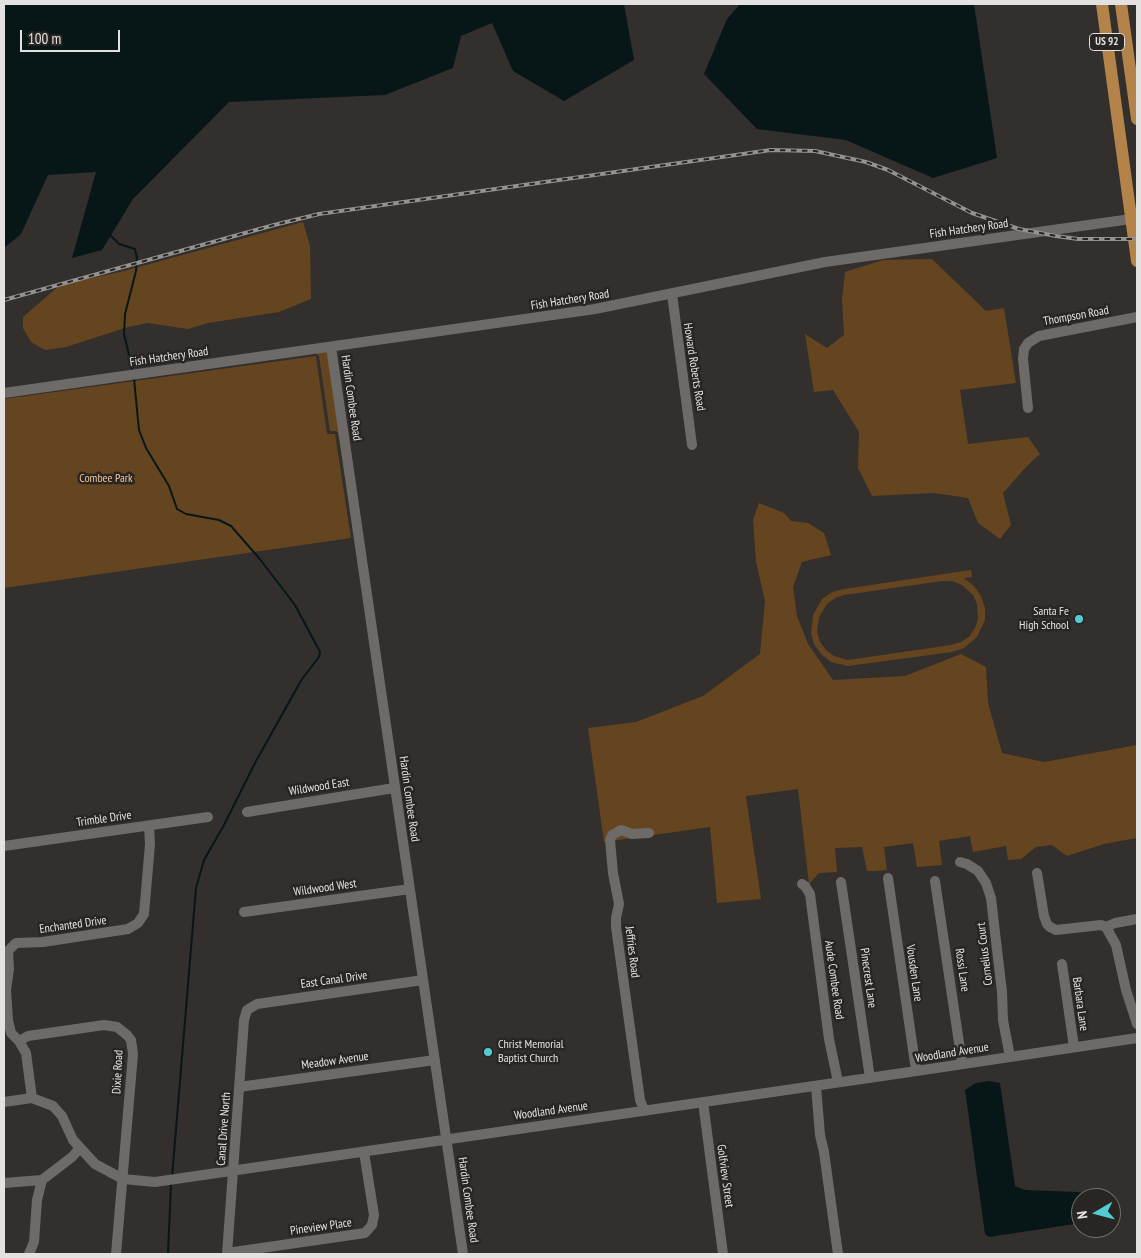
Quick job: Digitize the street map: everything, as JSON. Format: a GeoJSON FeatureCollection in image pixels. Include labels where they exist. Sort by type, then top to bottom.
{"type":"FeatureCollection","features":[{"type":"Feature","properties":{"kind":"main road","name":"US 92"},"geometry":{"type":"LineString","coordinates":[[1102,4],[1134,219],[1137,261]]}},
{"type":"Feature","properties":{"kind":"main road","name":"US 92"},"geometry":{"type":"LineString","coordinates":[[1122,4],[1137,119]]}},
{"type":"Feature","properties":{"kind":"main road"},"geometry":{"type":"LineString","coordinates":[[1109,56],[1128,54]]}},
{"type":"Feature","properties":{"kind":"street","name":"Fish Hatchery Road"},"geometry":{"type":"LineString","coordinates":[[4,393],[595,309],[672,294],[767,272],[826,262],[1134,219]]}},
{"type":"Feature","properties":{"kind":"street","name":"Howard Roberts Road"},"geometry":{"type":"LineString","coordinates":[[672,294],[692,444]]}},
{"type":"Feature","properties":{"kind":"street","name":"Thompson Road"},"geometry":{"type":"LineString","coordinates":[[1028,408],[1023,359],[1024,349],[1028,344],[1038,336],[1137,318]]}},
{"type":"Feature","properties":{"kind":"street","name":"Hardin Combee Road"},"geometry":{"type":"LineString","coordinates":[[330,347],[463,1254]]}},
{"type":"Feature","properties":{"kind":"street","name":"Wildwood East"},"geometry":{"type":"LineString","coordinates":[[247,812],[394,788]]}},
{"type":"Feature","properties":{"kind":"street","name":"Trimble Drive"},"geometry":{"type":"LineString","coordinates":[[4,846],[208,817]]}},
{"type":"Feature","properties":{"kind":"street","name":"Enchanted Drive"},"geometry":{"type":"LineString","coordinates":[[19,1041],[11,1034],[8,1020],[6,990],[9,969],[8,951],[16,943],[43,942],[128,930],[138,923],[144,914],[150,844],[149,826]]}},
{"type":"Feature","properties":{"kind":"street","name":"Jeffries Road"},"geometry":{"type":"LineString","coordinates":[[644,1110],[640,1100],[616,928],[619,904],[613,873],[610,840],[612,835],[621,830],[632,834],[649,833]]}},
{"type":"Feature","properties":{"kind":"street","name":"Cornelius Court"},"geometry":{"type":"LineString","coordinates":[[960,862],[978,871],[986,883],[991,898],[1002,992],[1003,1020],[1010,1057]]}},
{"type":"Feature","properties":{"kind":"street"},"geometry":{"type":"LineString","coordinates":[[1037,873],[1044,916],[1050,927],[1056,930],[1101,925],[1106,927],[1116,945],[1126,990],[1137,1024]]}},
{"type":"Feature","properties":{"kind":"street","name":"Vousden Lane"},"geometry":{"type":"LineString","coordinates":[[888,878],[916,1070]]}},
{"type":"Feature","properties":{"kind":"street","name":"Rossi Lane"},"geometry":{"type":"LineString","coordinates":[[935,881],[962,1063]]}},
{"type":"Feature","properties":{"kind":"street","name":"Pinecrest Lane"},"geometry":{"type":"LineString","coordinates":[[841,882],[870,1078]]}},
{"type":"Feature","properties":{"kind":"street","name":"Aude Combee Road"},"geometry":{"type":"LineString","coordinates":[[802,884],[810,894],[829,1039],[838,1082]]}},
{"type":"Feature","properties":{"kind":"street","name":"Wildwood West"},"geometry":{"type":"LineString","coordinates":[[244,912],[410,889]]}},
{"type":"Feature","properties":{"kind":"street"},"geometry":{"type":"LineString","coordinates":[[1106,927],[1115,923],[1137,919]]}},
{"type":"Feature","properties":{"kind":"street","name":"Barbara Lane"},"geometry":{"type":"LineString","coordinates":[[1062,964],[1074,1047]]}},
{"type":"Feature","properties":{"kind":"street","name":"East Canal Drive"},"geometry":{"type":"LineString","coordinates":[[250,1008],[257,1004],[422,980]]}},
{"type":"Feature","properties":{"kind":"street","name":"Canal Drive North"},"geometry":{"type":"LineString","coordinates":[[227,1254],[244,1020],[250,1008]]}},
{"type":"Feature","properties":{"kind":"street","name":"Dixie Road"},"geometry":{"type":"LineString","coordinates":[[19,1041],[28,1036],[104,1025],[117,1027],[127,1035],[133,1054],[116,1254]]}},
{"type":"Feature","properties":{"kind":"street","name":"Woodland Avenue"},"geometry":{"type":"LineString","coordinates":[[32,1098],[47,1103],[58,1110],[79,1149],[95,1164],[123,1179],[144,1182],[171,1181],[1137,1038]]}},
{"type":"Feature","properties":{"kind":"street"},"geometry":{"type":"LineString","coordinates":[[4,1102],[32,1098],[26,1053],[19,1041]]}},
{"type":"Feature","properties":{"kind":"street","name":"Meadow Avenue"},"geometry":{"type":"LineString","coordinates":[[239,1087],[435,1060]]}},
{"type":"Feature","properties":{"kind":"street"},"geometry":{"type":"LineString","coordinates":[[816,1086],[820,1135],[838,1254]]}},
{"type":"Feature","properties":{"kind":"street","name":"Golfview Street"},"geometry":{"type":"LineString","coordinates":[[703,1102],[723,1254]]}},
{"type":"Feature","properties":{"kind":"street"},"geometry":{"type":"LineString","coordinates":[[4,1183],[42,1180],[72,1157],[79,1149]]}},
{"type":"Feature","properties":{"kind":"street","name":"Pineview Place"},"geometry":{"type":"LineString","coordinates":[[227,1254],[365,1233],[372,1225],[374,1215],[364,1152]]}},
{"type":"Feature","properties":{"kind":"street"},"geometry":{"type":"LineString","coordinates":[[29,1254],[34,1242],[37,1200],[42,1180]]}},
{"type":"Feature","properties":{"kind":"green space"},"geometry":{"type":"Polygon","coordinates":[[[303,222],[310,246],[311,299],[279,312],[208,323],[188,329],[148,323],[128,327],[66,347],[45,350],[31,342],[23,328],[23,317],[60,285],[124,271],[303,222]]]}},
{"type":"Feature","properties":{"kind":"green space"},"geometry":{"type":"Polygon","coordinates":[[[932,259],[986,311],[1004,308],[1016,383],[960,390],[968,444],[1028,437],[1040,454],[1003,493],[1011,525],[1000,539],[978,523],[968,498],[934,493],[872,496],[858,468],[859,432],[833,390],[814,392],[805,334],[827,348],[844,335],[842,299],[845,272],[883,260],[932,259]]]}},
{"type":"Feature","properties":{"kind":"green space"},"geometry":{"type":"Polygon","coordinates":[[[327,351],[354,534],[338,433],[330,431],[319,356],[315,353],[327,351]]]}},
{"type":"Feature","properties":{"kind":"green space","name":"Combee Park"},"geometry":{"type":"Polygon","coordinates":[[[316,356],[327,434],[335,434],[351,538],[4,588],[4,399],[316,356]]]}},
{"type":"Feature","properties":{"kind":"green space"},"geometry":{"type":"Polygon","coordinates":[[[759,503],[784,513],[791,521],[808,523],[824,533],[831,555],[802,562],[793,587],[797,616],[808,644],[833,680],[905,676],[961,654],[986,667],[988,703],[1002,753],[1044,762],[1137,745],[1137,838],[1104,844],[1067,856],[1052,845],[1036,847],[1021,859],[1008,860],[1006,846],[973,852],[970,836],[939,841],[942,865],[917,867],[913,843],[884,847],[887,870],[874,871],[867,871],[862,847],[835,848],[837,872],[819,873],[809,884],[798,789],[746,796],[761,899],[717,903],[710,827],[604,842],[588,728],[636,722],[703,696],[760,654],[765,601],[756,562],[753,520],[759,503]]]}},
{"type":"Feature","properties":{"kind":"green space"},"geometry":{"type":"Polygon","coordinates":[[[971,570],[972,577],[964,578],[974,586],[981,596],[985,608],[985,620],[977,637],[964,648],[952,652],[848,666],[831,662],[821,654],[814,644],[811,633],[813,615],[822,599],[832,592],[971,570]],[[952,581],[844,595],[835,598],[827,604],[819,617],[817,632],[820,642],[834,656],[848,660],[961,642],[969,637],[975,628],[978,619],[977,604],[973,595],[962,585],[952,581]]]}},
{"type":"Feature","properties":{"kind":"shaded area"},"geometry":{"type":"Polygon","coordinates":[[[4,4],[624,4],[634,60],[564,101],[513,71],[492,23],[461,36],[453,68],[385,95],[229,102],[133,199],[102,250],[72,258],[96,172],[48,175],[21,234],[4,248],[4,4]]]}},
{"type":"Feature","properties":{"kind":"shaded area"},"geometry":{"type":"Polygon","coordinates":[[[740,4],[974,4],[997,158],[933,178],[846,140],[757,129],[704,74],[727,19],[740,4]]]}},
{"type":"Feature","properties":{"kind":"shaded area"},"geometry":{"type":"Polygon","coordinates":[[[989,1081],[1000,1083],[1015,1186],[1025,1190],[1071,1192],[1071,1225],[989,1237],[985,1234],[965,1090],[976,1083],[989,1081]]]}},
{"type":"Feature","properties":{"kind":"waterway"},"geometry":{"type":"LineString","coordinates":[[111,236],[119,244],[135,249],[137,258],[136,271],[125,314],[124,334],[133,372]]}},
{"type":"Feature","properties":{"kind":"waterway"},"geometry":{"type":"LineString","coordinates":[[134,379],[139,430],[146,448],[169,486],[177,509],[186,514],[219,520],[231,526],[259,558],[295,605],[320,652],[319,657],[302,679],[256,761],[204,860],[196,888],[172,1177]]}},
{"type":"Feature","properties":{"kind":"waterway"},"geometry":{"type":"LineString","coordinates":[[168,1254],[171,1184]]}},
{"type":"Feature","properties":{"kind":"railway"},"geometry":{"type":"LineString","coordinates":[[4,300],[319,214],[771,150],[815,151],[866,162],[888,170],[972,213],[1019,229],[1078,239],[1137,239]]}},
{"type":"Feature","properties":{"kind":"place","name":"Santa Fe High School"},"geometry":{"type":"Point","coordinates":[1079,619]}},
{"type":"Feature","properties":{"kind":"place","name":"Christ Memorial Baptist Church"},"geometry":{"type":"Point","coordinates":[488,1052]}}]}
